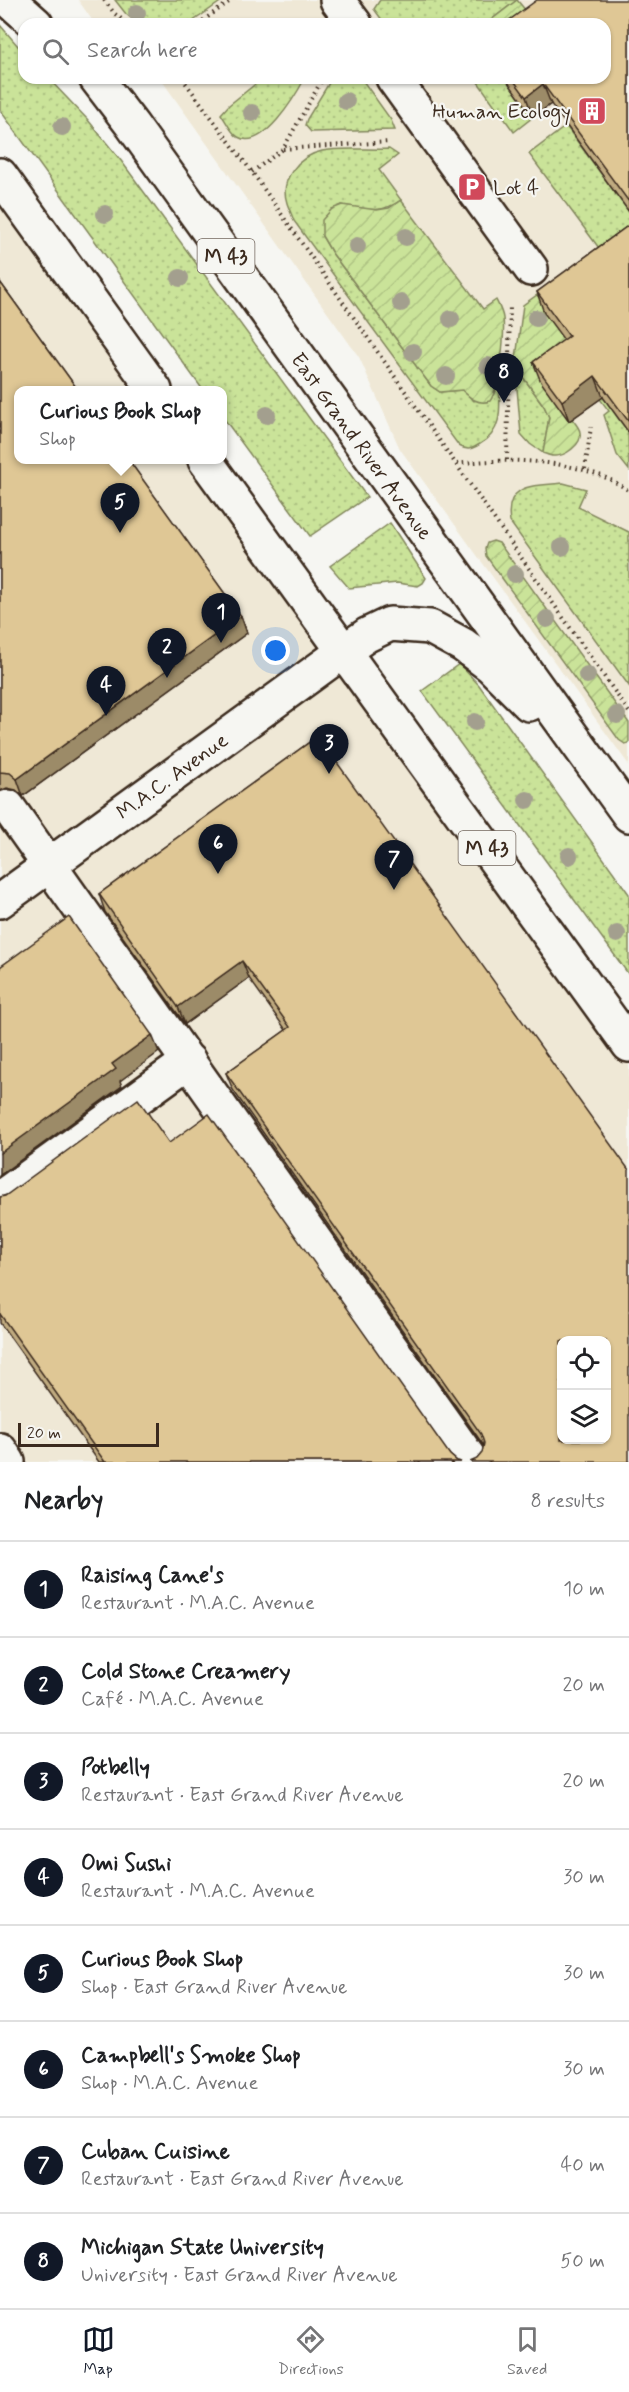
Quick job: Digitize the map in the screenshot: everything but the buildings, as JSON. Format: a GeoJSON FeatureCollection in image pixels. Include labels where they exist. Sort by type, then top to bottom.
{"type":"FeatureCollection","features":[{"type":"Feature","properties":{"kind":"main road"},"geometry":{"type":"LineString","coordinates":[[9,0],[29,18]]}},
{"type":"Feature","properties":{"kind":"main road"},"geometry":{"type":"LineString","coordinates":[[40,0],[53,18]]}},
{"type":"Feature","properties":{"kind":"main road"},"geometry":{"type":"LineString","coordinates":[[337,0],[350,18]]}},
{"type":"Feature","properties":{"kind":"main road","name":"East Grand River Avenue"},"geometry":{"type":"LineString","coordinates":[[101,84],[616,782],[629,815]]}},
{"type":"Feature","properties":{"kind":"main road"},"geometry":{"type":"LineString","coordinates":[[397,84],[531,269]]}},
{"type":"Feature","properties":{"kind":"main road"},"geometry":{"type":"LineString","coordinates":[[0,175],[152,386]]}},
{"type":"Feature","properties":{"kind":"main road","name":"M 43"},"geometry":{"type":"LineString","coordinates":[[209,464],[629,1045]]}},
{"type":"Feature","properties":{"kind":"main road","name":"M.A.C. Avenue"},"geometry":{"type":"LineString","coordinates":[[0,901],[344,651],[367,635],[390,624],[430,627],[463,645],[491,666],[616,782]]}},
{"type":"Feature","properties":{"kind":"main road"},"geometry":{"type":"LineString","coordinates":[[8,807],[472,1462]]}},
{"type":"Feature","properties":{"kind":"main road"},"geometry":{"type":"LineString","coordinates":[[0,1198],[189,1061]]}},
{"type":"Feature","properties":{"kind":"main road"},"geometry":{"type":"LineString","coordinates":[[0,1450],[8,1462]]}},
{"type":"Feature","properties":{"kind":"path"},"geometry":{"type":"LineString","coordinates":[[104,0],[120,18]]}},
{"type":"Feature","properties":{"kind":"path"},"geometry":{"type":"LineString","coordinates":[[206,18],[232,0]]}},
{"type":"Feature","properties":{"kind":"path"},"geometry":{"type":"LineString","coordinates":[[186,84],[252,172],[629,712]]}},
{"type":"Feature","properties":{"kind":"path"},"geometry":{"type":"LineString","coordinates":[[252,172],[283,149],[320,84]]}},
{"type":"Feature","properties":{"kind":"path"},"geometry":{"type":"LineString","coordinates":[[283,149],[438,140]]}},
{"type":"Feature","properties":{"kind":"path"},"geometry":{"type":"LineString","coordinates":[[507,460],[510,299],[531,269]]}},
{"type":"Feature","properties":{"kind":"path"},"geometry":{"type":"LineString","coordinates":[[585,469],[591,427]]}},
{"type":"Feature","properties":{"kind":"path"},"geometry":{"type":"LineString","coordinates":[[457,464],[492,459],[585,469],[615,481],[629,491]]}},
{"type":"Feature","properties":{"kind":"shaded area"},"geometry":{"type":"Polygon","coordinates":[[[78,0],[629,0],[629,765],[400,449],[359,357],[164,84],[611,84],[611,18],[91,18],[78,0]]]}},
{"type":"Feature","properties":{"kind":"shaded area"},"geometry":{"type":"Polygon","coordinates":[[[0,192],[140,386],[14,386],[14,464],[196,464],[629,1062],[629,1462],[0,1462],[0,192]]]}},
{"type":"Feature","properties":{"kind":"green space"},"geometry":{"type":"Polygon","coordinates":[[[115,0],[223,0],[198,18],[131,18],[115,0]]]}},
{"type":"Feature","properties":{"kind":"green space"},"geometry":{"type":"Polygon","coordinates":[[[380,0],[517,0],[494,18],[381,18],[374,9],[380,0]]]}},
{"type":"Feature","properties":{"kind":"green space"},"geometry":{"type":"Polygon","coordinates":[[[517,0],[532,18],[494,18],[517,0]]]}},
{"type":"Feature","properties":{"kind":"green space"},"geometry":{"type":"Polygon","coordinates":[[[0,25],[18,46],[18,84],[54,84],[88,120],[122,162],[367,497],[310,536],[227,423],[227,386],[200,386],[0,110],[0,25]]]}},
{"type":"Feature","properties":{"kind":"green space"},"geometry":{"type":"Polygon","coordinates":[[[255,84],[301,84],[278,120],[258,136],[248,139],[235,135],[221,114],[255,84]]]}},
{"type":"Feature","properties":{"kind":"green space"},"geometry":{"type":"Polygon","coordinates":[[[328,84],[365,84],[391,120],[395,130],[311,132],[305,125],[328,84]]]}},
{"type":"Feature","properties":{"kind":"green space"},"geometry":{"type":"Polygon","coordinates":[[[479,84],[509,84],[533,117],[514,132],[479,84]]]}},
{"type":"Feature","properties":{"kind":"green space"},"geometry":{"type":"Polygon","coordinates":[[[566,126],[629,212],[629,251],[599,248],[529,154],[566,126]]]}},
{"type":"Feature","properties":{"kind":"green space"},"geometry":{"type":"Polygon","coordinates":[[[337,149],[389,149],[398,155],[379,170],[401,200],[379,209],[342,205],[322,236],[332,253],[431,386],[440,392],[462,390],[474,401],[495,394],[499,376],[500,405],[494,431],[488,438],[472,448],[459,446],[294,221],[287,203],[285,194],[288,177],[306,158],[322,151],[337,149]]]}},
{"type":"Feature","properties":{"kind":"green space"},"geometry":{"type":"Polygon","coordinates":[[[401,200],[483,309],[496,300],[500,309],[503,318],[502,348],[497,385],[490,401],[478,401],[462,390],[440,392],[431,386],[332,253],[322,236],[322,220],[332,209],[342,205],[377,210],[389,208],[401,200]]]}},
{"type":"Feature","properties":{"kind":"green space"},"geometry":{"type":"Polygon","coordinates":[[[537,295],[549,309],[576,356],[569,421],[572,419],[577,425],[580,437],[576,446],[557,456],[543,453],[549,417],[544,406],[515,366],[523,305],[537,295]]]}},
{"type":"Feature","properties":{"kind":"green space"},"geometry":{"type":"Polygon","coordinates":[[[515,366],[544,406],[549,417],[543,453],[521,434],[515,366]]]}},
{"type":"Feature","properties":{"kind":"green space"},"geometry":{"type":"Polygon","coordinates":[[[603,397],[628,432],[629,470],[617,455],[604,415],[609,411],[600,399],[603,397]]]}},
{"type":"Feature","properties":{"kind":"green space"},"geometry":{"type":"Polygon","coordinates":[[[563,483],[586,489],[578,507],[629,532],[629,686],[510,522],[509,509],[516,493],[531,486],[563,483]]]}},
{"type":"Feature","properties":{"kind":"green space"},"geometry":{"type":"Polygon","coordinates":[[[390,523],[426,578],[423,583],[418,586],[397,583],[349,588],[330,566],[390,523]]]}},
{"type":"Feature","properties":{"kind":"green space"},"geometry":{"type":"Polygon","coordinates":[[[493,541],[499,543],[629,723],[629,743],[625,744],[619,740],[486,556],[487,543],[493,541]]]}},
{"type":"Feature","properties":{"kind":"green space"},"geometry":{"type":"Polygon","coordinates":[[[459,664],[479,685],[629,894],[629,975],[422,691],[459,664]]]}},
{"type":"Feature","properties":{"kind":"place","name":"Human Ecology"},"geometry":{"type":"Point","coordinates":[592,111]}},
{"type":"Feature","properties":{"kind":"place","name":"Lot 4"},"geometry":{"type":"Point","coordinates":[472,187]}},
{"type":"Feature","properties":{"kind":"place","name":"Michigan State University"},"geometry":{"type":"Point","coordinates":[504,403]}},
{"type":"Feature","properties":{"kind":"place","name":"Curious Book Shop"},"geometry":{"type":"Point","coordinates":[120,533]}},
{"type":"Feature","properties":{"kind":"place","name":"Raising Cane's"},"geometry":{"type":"Point","coordinates":[221,643]}},
{"type":"Feature","properties":{"kind":"place","name":"Cold Stone Creamery"},"geometry":{"type":"Point","coordinates":[167,678]}},
{"type":"Feature","properties":{"kind":"place","name":"Omi Sushi"},"geometry":{"type":"Point","coordinates":[106,716]}},
{"type":"Feature","properties":{"kind":"place","name":"Potbelly"},"geometry":{"type":"Point","coordinates":[329,774]}},
{"type":"Feature","properties":{"kind":"place","name":"Campbell's Smoke Shop"},"geometry":{"type":"Point","coordinates":[218,874]}},
{"type":"Feature","properties":{"kind":"place","name":"Cuban Cuisine"},"geometry":{"type":"Point","coordinates":[394,890]}}]}
